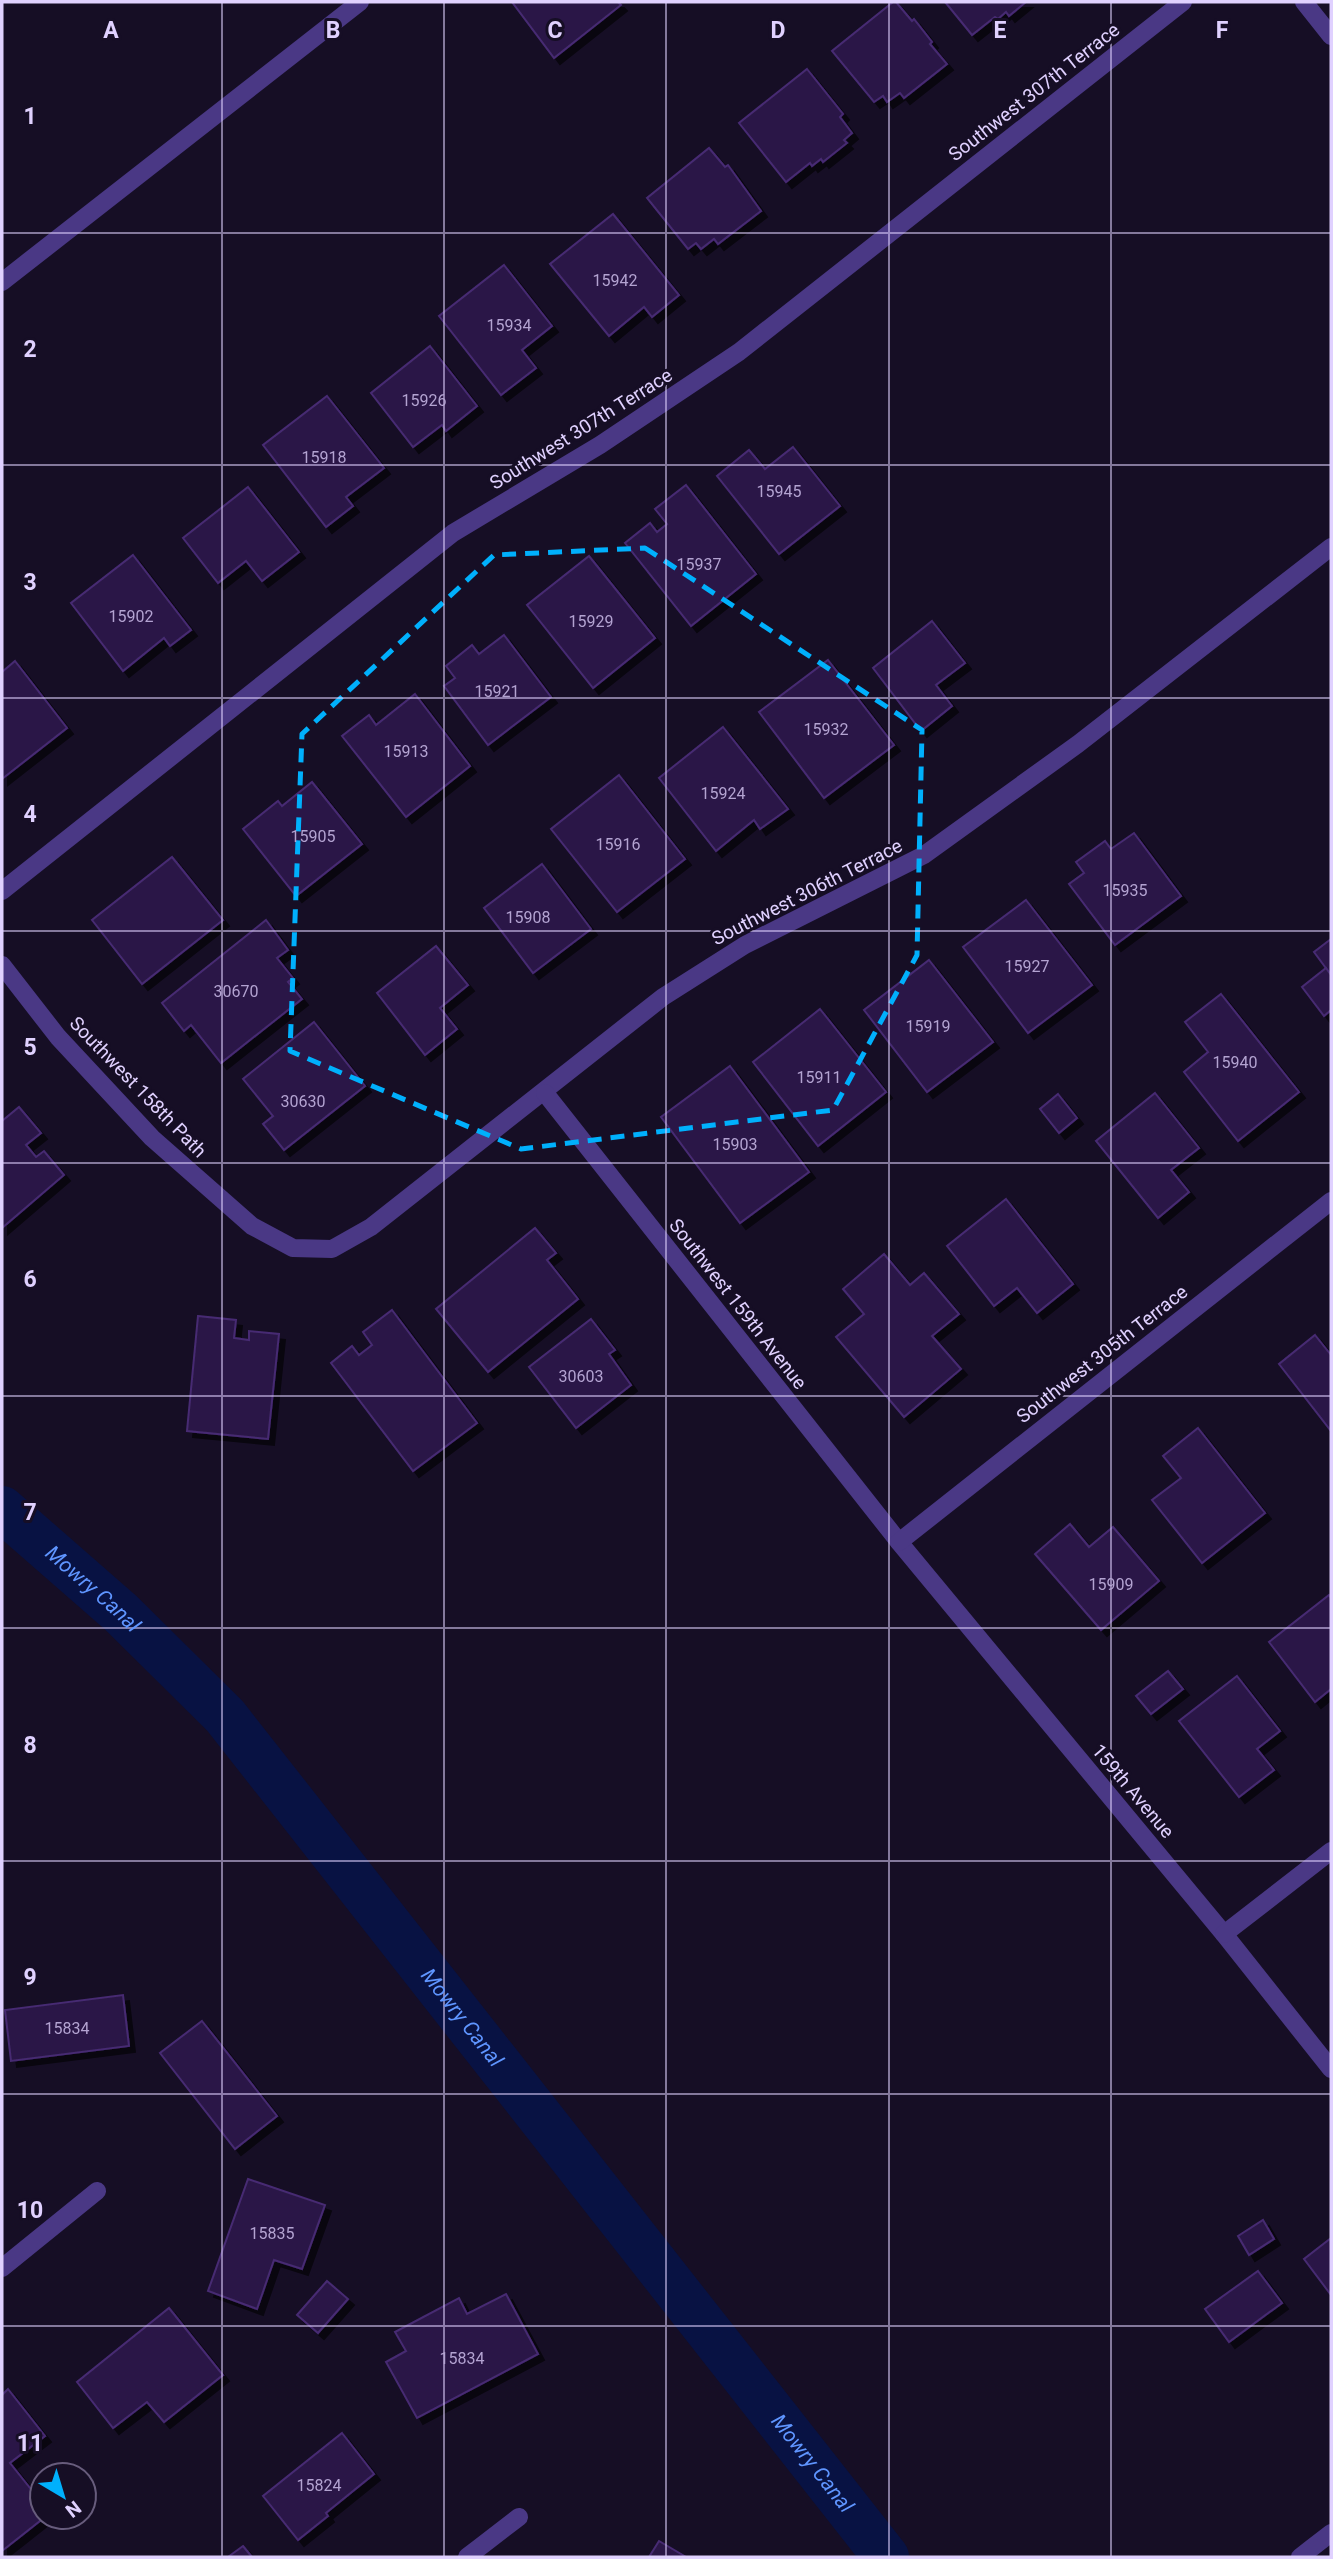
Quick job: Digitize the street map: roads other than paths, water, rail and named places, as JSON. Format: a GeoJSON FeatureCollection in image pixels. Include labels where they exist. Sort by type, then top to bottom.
{"type":"FeatureCollection","features":[{"type":"Feature","properties":{"kind":"street"},"geometry":{"type":"LineString","coordinates":[[2,282],[360,2]]}},
{"type":"Feature","properties":{"kind":"street","name":"Southwest 307th Terrace"},"geometry":{"type":"LineString","coordinates":[[2,891],[453,533],[600,446],[739,352],[1183,2]]}},
{"type":"Feature","properties":{"kind":"street"},"geometry":{"type":"LineString","coordinates":[[1304,2],[1331,36]]}},
{"type":"Feature","properties":{"kind":"street","name":"Southwest 306th Terrace"},"geometry":{"type":"LineString","coordinates":[[293,1248],[332,1249],[371,1227],[545,1093],[663,997],[745,944],[924,855],[1078,744],[1331,547]]}},
{"type":"Feature","properties":{"kind":"street","name":"Southwest 158th Path"},"geometry":{"type":"LineString","coordinates":[[2,965],[58,1037],[152,1138],[252,1226],[293,1248]]}},
{"type":"Feature","properties":{"kind":"street","name":"Southwest 159th Avenue"},"geometry":{"type":"LineString","coordinates":[[545,1093],[899,1542]]}},
{"type":"Feature","properties":{"kind":"street","name":"Southwest 305th Terrace"},"geometry":{"type":"LineString","coordinates":[[899,1542],[1331,1201]]}},
{"type":"Feature","properties":{"kind":"street","name":"159th Avenue"},"geometry":{"type":"LineString","coordinates":[[899,1542],[1224,1934],[1331,2070]]}},
{"type":"Feature","properties":{"kind":"street"},"geometry":{"type":"LineString","coordinates":[[1224,1934],[1331,1851]]}},
{"type":"Feature","properties":{"kind":"street"},"geometry":{"type":"LineString","coordinates":[[2,2268],[97,2191]]}},
{"type":"Feature","properties":{"kind":"street"},"geometry":{"type":"LineString","coordinates":[[467,2557],[519,2517]]}},
{"type":"Feature","properties":{"kind":"street"},"geometry":{"type":"LineString","coordinates":[[1300,2557],[1331,2533]]}},
{"type":"Feature","properties":{"kind":"waterway","name":"Mowry Canal"},"geometry":{"type":"LineString","coordinates":[[2,1509],[121,1613],[225,1716],[886,2557]]}}]}
